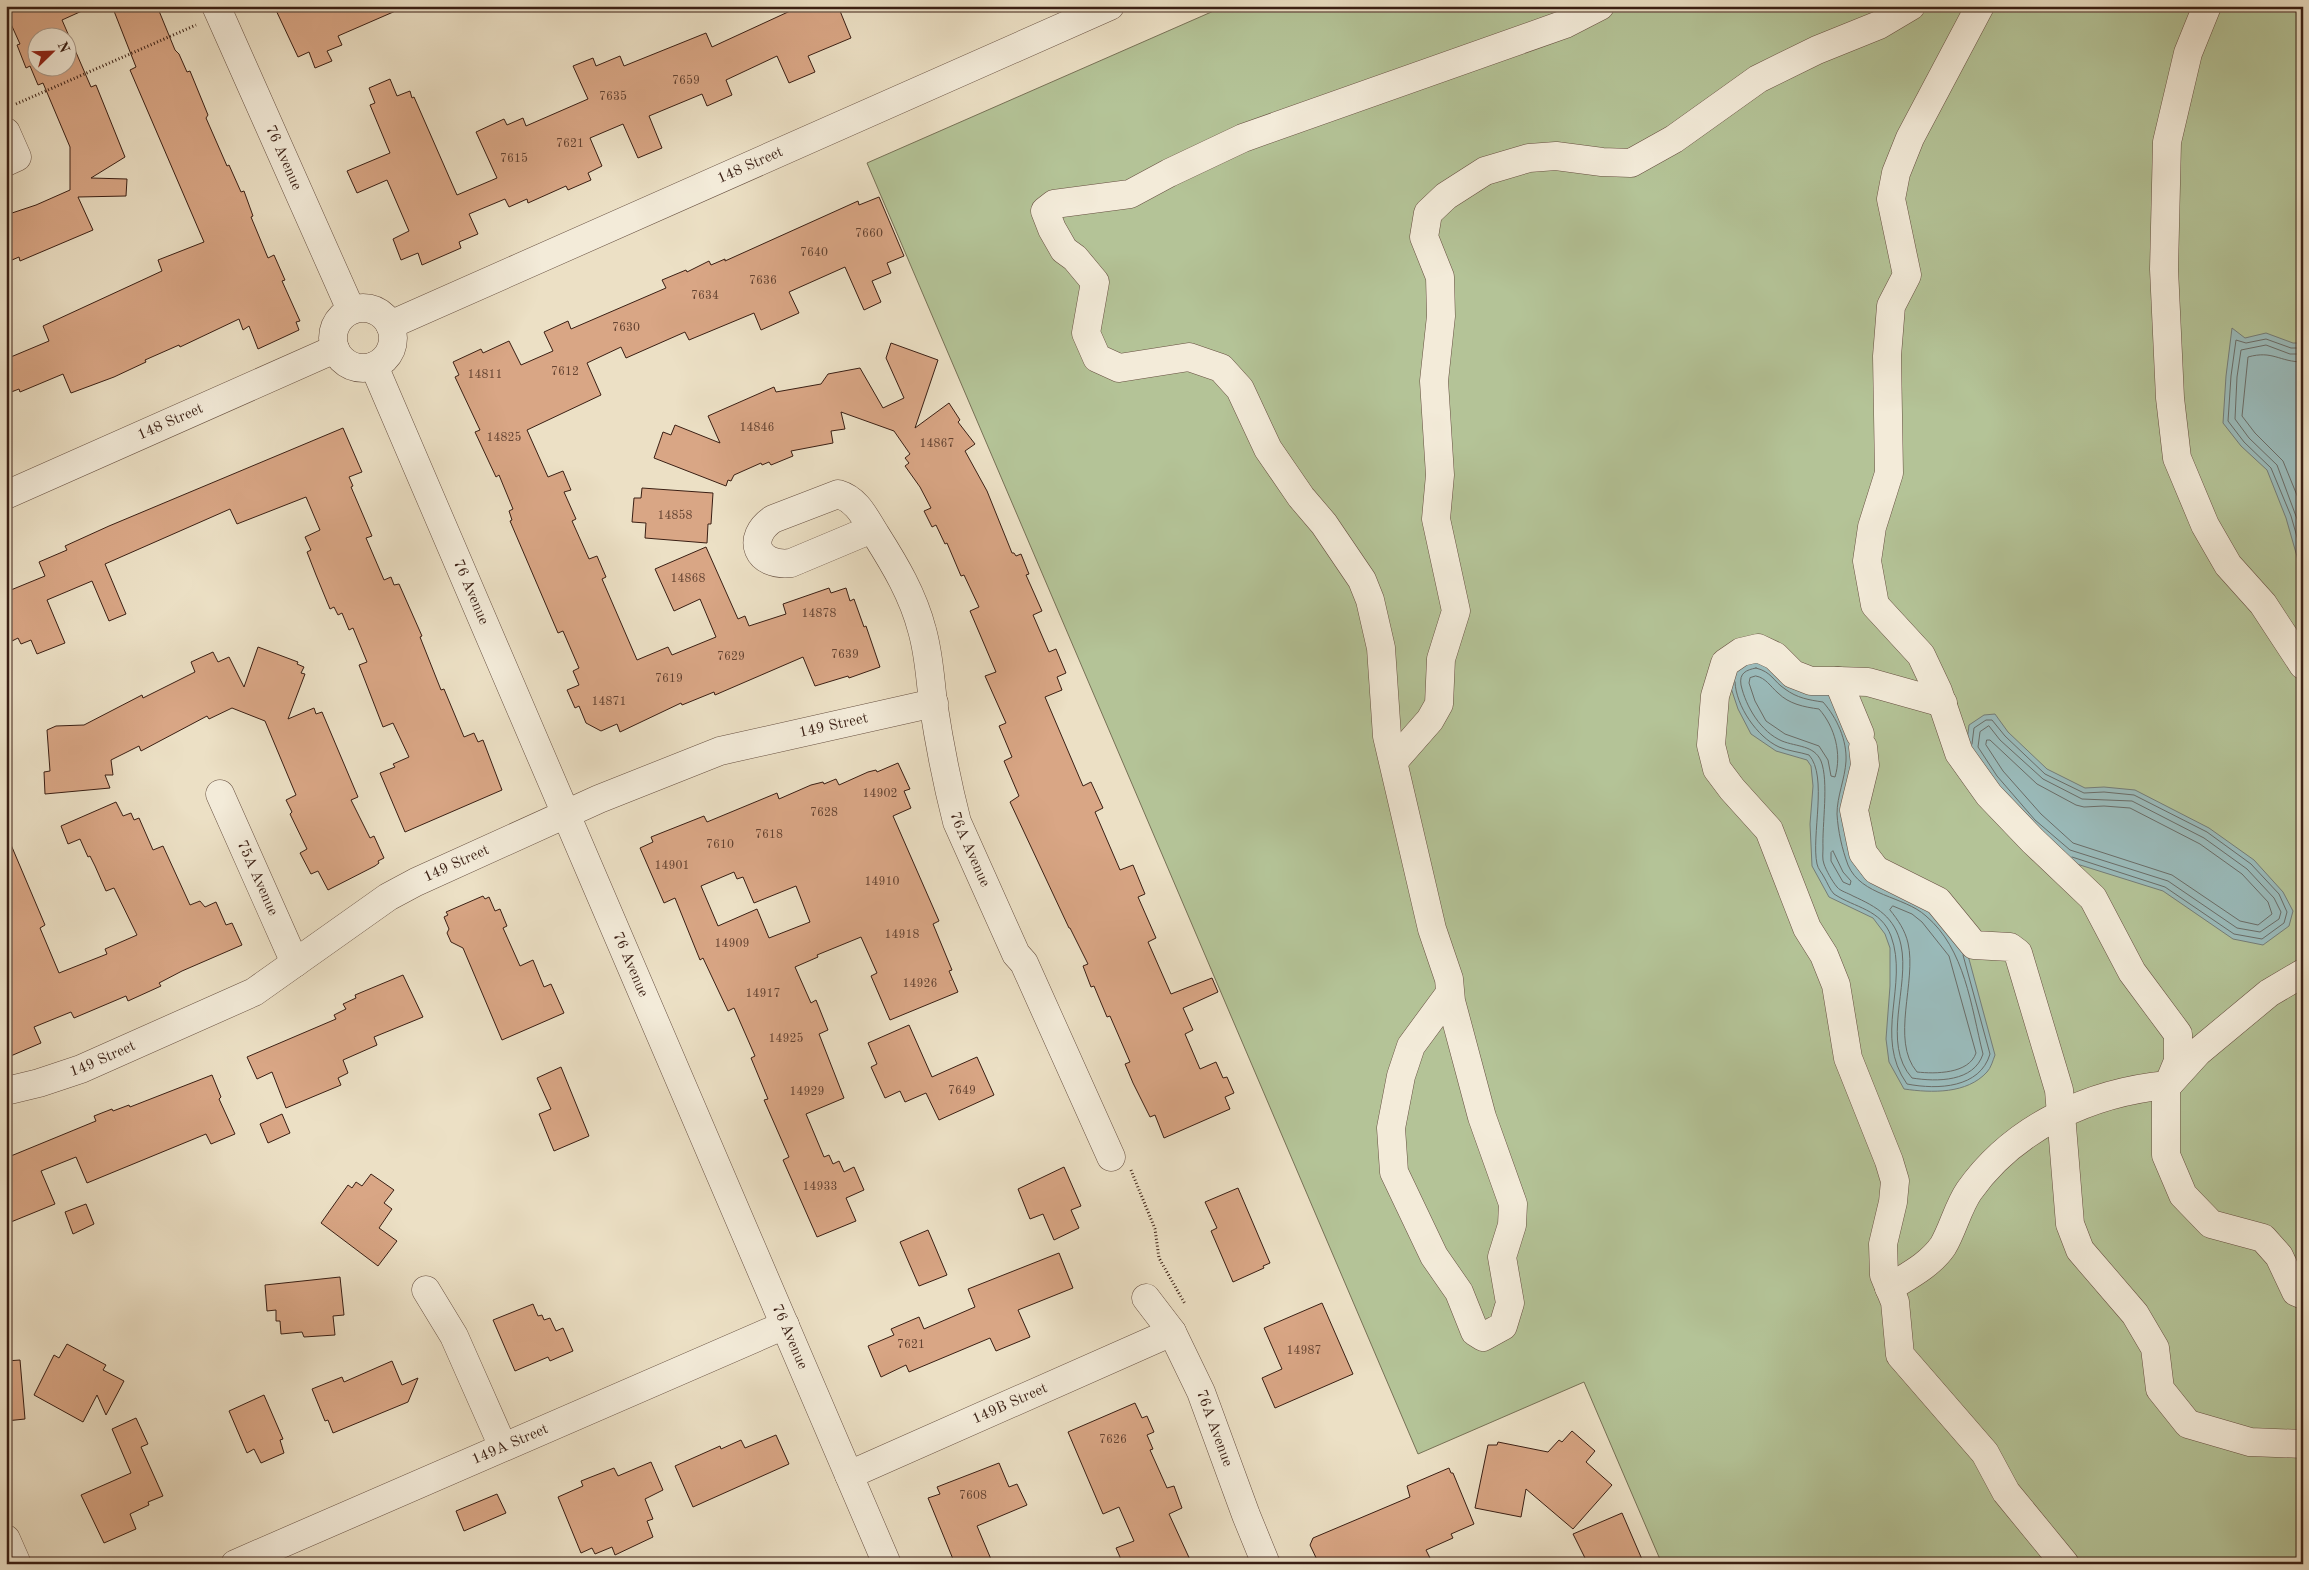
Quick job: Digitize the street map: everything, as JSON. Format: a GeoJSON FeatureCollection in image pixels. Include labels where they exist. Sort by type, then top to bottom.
{"type":"FeatureCollection","features":[{"type":"Feature","properties":{"kind":"street","name":"148 Street"},"geometry":{"type":"LineString","coordinates":[[390,325],[1110,6]]}},
{"type":"Feature","properties":{"kind":"street"},"geometry":{"type":"LineString","coordinates":[[1450,994],[1411,1046],[1401,1076],[1391,1128],[1394,1172],[1434,1256],[1459,1292],[1475,1332],[1483,1337],[1503,1326],[1510,1303],[1502,1257],[1512,1225],[1512,1204],[1482,1117],[1450,994],[1449,979],[1432,929],[1387,736],[1381,648],[1370,600],[1362,580],[1324,524],[1301,497],[1268,449],[1240,389],[1221,368],[1190,357],[1119,368],[1097,358],[1086,332],[1095,282],[1075,258],[1064,250],[1052,229],[1045,211],[1054,204],[1130,194],[1243,138],[1565,24],[1600,6]]}},
{"type":"Feature","properties":{"kind":"street"},"geometry":{"type":"LineString","coordinates":[[1394,761],[1430,720],[1439,704],[1441,659],[1456,611],[1436,519],[1440,475],[1434,381],[1441,316],[1440,277],[1424,237],[1428,213],[1446,196],[1485,172],[1529,158],[1556,156],[1602,162],[1632,163],[1674,139],[1758,79],[1817,50],[1879,25],[1911,6]]}},
{"type":"Feature","properties":{"kind":"street"},"geometry":{"type":"LineString","coordinates":[[1980,6],[1910,138],[1896,173],[1891,199],[1907,275],[1891,306],[1887,356],[1889,473],[1872,527],[1867,561],[1875,605],[1921,655],[1943,703],[1959,753],[1989,794],[2033,841],[2092,898],[2132,972],[2178,1034],[2178,1061],[2166,1090],[2166,1155],[2182,1195],[2211,1224],[2263,1238],[2279,1256],[2296,1292],[2303,1295]]}},
{"type":"Feature","properties":{"kind":"street"},"geometry":{"type":"LineString","coordinates":[[2207,6],[2188,53],[2167,142],[2164,269],[2170,398],[2177,458],[2205,524],[2228,565],[2263,604],[2303,665]]}},
{"type":"Feature","properties":{"kind":"street","name":"76 Avenue"},"geometry":{"type":"LineString","coordinates":[[209,15],[351,310]]}},
{"type":"Feature","properties":{"kind":"street"},"geometry":{"type":"LineString","coordinates":[[6,132],[12,159]]}},
{"type":"Feature","properties":{"kind":"street"},"geometry":{"type":"LineString","coordinates":[[362,307],[374,310],[383,316],[390,325],[393,336],[391,348],[384,359],[374,366],[365,368],[347,364],[335,350],[333,338],[335,326],[341,316],[351,310],[362,307]]}},
{"type":"Feature","properties":{"kind":"street","name":"148 Street"},"geometry":{"type":"LineString","coordinates":[[6,494],[335,350]]}},
{"type":"Feature","properties":{"kind":"street","name":"76 Avenue"},"geometry":{"type":"LineString","coordinates":[[374,366],[887,1564]]}},
{"type":"Feature","properties":{"kind":"street","name":"76A Avenue"},"geometry":{"type":"LineString","coordinates":[[872,529],[904,581],[914,606],[928,653],[934,703],[951,799],[957,822],[1016,954],[1024,963],[1120,1160]]}},
{"type":"Feature","properties":{"kind":"street"},"geometry":{"type":"LineString","coordinates":[[1943,703],[1868,682],[1811,680],[1793,674],[1775,656],[1758,648],[1741,652],[1725,663],[1715,696],[1711,745],[1717,769],[1732,789],[1769,830],[1807,928],[1824,955],[1836,985],[1848,1058],[1889,1161],[1894,1181],[1893,1202],[1882,1244],[1884,1275],[1895,1302],[1900,1355],[1985,1453],[2006,1492],[2065,1564]]}},
{"type":"Feature","properties":{"kind":"street"},"geometry":{"type":"LineString","coordinates":[[1838,681],[1862,741],[1865,765],[1854,810],[1864,853],[1876,870],[1938,901],[1974,945],[2010,947],[2018,953],[2059,1090],[2070,1224],[2080,1250],[2135,1314],[2155,1348],[2160,1389],[2188,1424],[2250,1442],[2303,1444]]}},
{"type":"Feature","properties":{"kind":"street","name":"149 Street"},"geometry":{"type":"LineString","coordinates":[[6,1091],[39,1084],[81,1069],[254,992],[388,896],[566,814],[720,750],[934,703]]}},
{"type":"Feature","properties":{"kind":"street","name":"75A Avenue"},"geometry":{"type":"LineString","coordinates":[[220,794],[295,963]]}},
{"type":"Feature","properties":{"kind":"street"},"geometry":{"type":"LineString","coordinates":[[1889,1288],[1920,1269],[1942,1246],[1968,1193],[1989,1165],[2014,1143],[2084,1103],[2148,1087],[2168,1085],[2205,1046],[2269,993],[2303,973]]}},
{"type":"Feature","properties":{"kind":"street"},"geometry":{"type":"LineString","coordinates":[[426,1290],[454,1336],[503,1447]]}},
{"type":"Feature","properties":{"kind":"street","name":"76A Avenue"},"geometry":{"type":"LineString","coordinates":[[1146,1298],[1172,1332],[1201,1392],[1266,1564]]}},
{"type":"Feature","properties":{"kind":"street","name":"149A Street"},"geometry":{"type":"LineString","coordinates":[[235,1564],[284,1554],[503,1447],[785,1325]]}},
{"type":"Feature","properties":{"kind":"street","name":"149B Street"},"geometry":{"type":"LineString","coordinates":[[849,1475],[1172,1332]]}},
{"type":"Feature","properties":{"kind":"street"},"geometry":{"type":"LineString","coordinates":[[6,1540],[17,1564]]}},
{"type":"Feature","properties":{"kind":"path"},"geometry":{"type":"LineString","coordinates":[[16,104],[209,15]]}},
{"type":"Feature","properties":{"kind":"path"},"geometry":{"type":"LineString","coordinates":[[1120,1160],[1155,1229],[1158,1258],[1186,1305]]}},
{"type":"Feature","properties":{"kind":"green space"},"geometry":{"type":"Polygon","coordinates":[[[1225,6],[2303,6],[2303,1564],[1662,1564],[1584,1382],[1418,1454],[867,163],[1225,6]]]}},
{"type":"Feature","properties":{"kind":"water"},"geometry":{"type":"Polygon","coordinates":[[[2232,328],[2245,338],[2266,333],[2293,343],[2303,343],[2303,567],[2300,567],[2286,518],[2267,470],[2241,446],[2223,423],[2232,328]]]}},
{"type":"Feature","properties":{"kind":"water"},"geometry":{"type":"Polygon","coordinates":[[[1757,656],[1829,691],[1852,728],[1853,846],[1922,898],[1966,948],[1995,1055],[1987,1072],[1970,1084],[1959,1088],[1937,1091],[1904,1089],[1889,1062],[1886,1039],[1890,986],[1890,948],[1885,934],[1873,918],[1829,897],[1812,866],[1810,824],[1813,786],[1811,766],[1807,760],[1776,751],[1751,734],[1738,709],[1730,685],[1731,670],[1757,656]]]}},
{"type":"Feature","properties":{"kind":"water"},"geometry":{"type":"Polygon","coordinates":[[[1995,714],[2008,732],[2047,769],[2085,788],[2104,787],[2135,790],[2209,828],[2254,860],[2283,892],[2293,911],[2289,926],[2263,945],[2233,939],[2163,891],[2064,860],[1966,749],[1969,725],[1984,715],[1995,714]]]}},
{"type":"Feature","properties":{"kind":"building"},"geometry":{"type":"Polygon","coordinates":[[[6,6],[93,6],[62,20],[65,28],[28,28],[28,67],[26,68],[17,45],[20,44],[6,13],[6,6]]]}},
{"type":"Feature","properties":{"kind":"building"},"geometry":{"type":"Polygon","coordinates":[[[112,6],[157,6],[175,50],[179,54],[187,72],[190,71],[208,115],[206,118],[227,166],[229,165],[241,192],[244,191],[253,216],[251,217],[268,258],[274,255],[285,280],[282,281],[300,321],[296,322],[299,330],[258,349],[249,326],[243,330],[239,319],[180,347],[179,345],[145,360],[146,362],[114,377],[71,393],[63,374],[20,392],[19,389],[6,394],[6,359],[49,341],[43,326],[162,271],[158,260],[204,242],[130,70],[136,67],[112,6]]]}},
{"type":"Feature","properties":{"kind":"building"},"geometry":{"type":"Polygon","coordinates":[[[274,6],[407,6],[338,36],[342,45],[327,51],[332,61],[315,68],[309,52],[298,57],[274,6]]]}},
{"type":"Feature","properties":{"kind":"building"},"geometry":{"type":"Polygon","coordinates":[[[801,6],[838,6],[851,38],[808,56],[815,72],[789,83],[777,56],[726,80],[732,95],[707,106],[702,94],[649,116],[662,148],[638,158],[623,124],[590,138],[602,166],[588,173],[591,180],[568,190],[566,186],[528,203],[527,199],[509,207],[505,199],[469,214],[478,234],[459,242],[461,248],[422,265],[418,253],[401,260],[393,239],[409,231],[387,180],[357,193],[347,171],[390,153],[370,105],[375,103],[369,88],[390,79],[397,96],[410,91],[412,98],[414,97],[457,195],[497,178],[476,132],[504,119],[507,125],[523,118],[526,126],[588,99],[573,66],[593,58],[596,66],[620,56],[624,66],[706,33],[712,47],[801,6]]]}},
{"type":"Feature","properties":{"kind":"building"},"geometry":{"type":"Polygon","coordinates":[[[78,57],[91,87],[96,85],[125,157],[91,178],[127,179],[126,196],[78,197],[93,230],[20,261],[19,257],[12,260],[6,251],[6,215],[36,205],[70,190],[70,147],[43,83],[38,85],[35,78],[78,78],[78,57]]]}},
{"type":"Feature","properties":{"kind":"building"},"geometry":{"type":"Polygon","coordinates":[[[879,197],[904,256],[887,263],[891,273],[872,281],[881,302],[864,310],[845,267],[789,292],[799,313],[761,330],[754,313],[689,340],[685,332],[626,358],[621,347],[587,363],[601,395],[527,430],[548,477],[563,471],[571,490],[564,492],[576,519],[572,521],[589,559],[597,556],[606,577],[602,579],[637,660],[668,647],[672,655],[716,637],[700,599],[674,611],[655,569],[706,547],[738,619],[745,616],[749,626],[786,614],[783,604],[829,588],[831,593],[846,588],[850,601],[854,599],[864,627],[866,626],[880,667],[849,678],[848,676],[815,686],[803,657],[715,695],[714,692],[682,705],[681,703],[620,732],[617,724],[601,731],[586,723],[579,706],[575,708],[567,690],[579,685],[573,671],[579,668],[563,631],[558,633],[510,521],[512,520],[509,511],[513,509],[499,475],[496,477],[475,432],[480,430],[455,377],[459,375],[453,362],[481,349],[483,353],[509,341],[521,365],[553,351],[544,332],[568,321],[571,329],[666,288],[662,280],[686,270],[687,272],[709,261],[711,265],[725,259],[725,261],[858,201],[859,205],[879,197]]]}},
{"type":"Feature","properties":{"kind":"building"},"geometry":{"type":"Polygon","coordinates":[[[891,343],[938,360],[915,428],[949,403],[960,420],[958,422],[975,444],[965,451],[987,491],[1012,553],[1016,556],[1021,554],[1029,574],[1026,575],[1042,611],[1033,615],[1049,652],[1056,649],[1066,673],[1057,677],[1062,690],[1045,697],[1083,786],[1091,782],[1103,808],[1095,812],[1120,870],[1133,865],[1145,894],[1138,897],[1156,938],[1148,942],[1171,994],[1212,978],[1218,992],[1183,1008],[1193,1030],[1185,1034],[1200,1069],[1216,1062],[1223,1078],[1227,1077],[1234,1093],[1225,1097],[1230,1109],[1164,1138],[1155,1115],[1150,1117],[1133,1083],[1125,1064],[1130,1062],[1110,1016],[1107,1017],[1094,986],[1091,987],[1083,966],[1088,964],[1069,928],[1010,802],[1019,796],[1004,761],[1012,757],[999,726],[1006,723],[985,676],[996,672],[970,611],[979,607],[964,575],[961,576],[947,543],[945,544],[936,525],[932,527],[924,511],[931,508],[920,487],[905,466],[909,463],[905,458],[910,454],[894,431],[841,412],[845,429],[831,431],[833,443],[791,451],[793,456],[771,465],[769,462],[762,465],[761,463],[734,475],[731,481],[728,480],[726,486],[654,458],[663,432],[671,435],[675,425],[720,443],[708,416],[774,387],[776,392],[821,384],[828,374],[860,368],[883,408],[904,398],[886,358],[891,343]]]}},
{"type":"Feature","properties":{"kind":"building"},"geometry":{"type":"Polygon","coordinates":[[[343,428],[362,472],[349,477],[353,486],[351,487],[372,536],[366,538],[384,580],[391,577],[394,585],[399,584],[422,636],[420,637],[441,690],[444,689],[464,737],[474,733],[478,742],[483,740],[502,790],[405,832],[380,773],[395,767],[393,764],[409,757],[393,723],[383,727],[359,665],[367,662],[353,628],[349,630],[342,613],[338,615],[334,607],[330,609],[316,575],[307,552],[311,550],[305,537],[320,530],[306,497],[237,524],[230,509],[105,564],[126,614],[109,621],[92,581],[47,600],[65,643],[37,654],[31,640],[21,644],[18,638],[6,644],[6,592],[45,576],[39,562],[67,550],[65,546],[109,526],[343,428]]]}},
{"type":"Feature","properties":{"kind":"building"},"geometry":{"type":"Polygon","coordinates":[[[642,488],[713,493],[711,524],[708,524],[707,543],[645,538],[646,523],[632,522],[634,498],[641,498],[642,488]]]}},
{"type":"Feature","properties":{"kind":"building"},"geometry":{"type":"Polygon","coordinates":[[[258,647],[298,662],[297,664],[304,667],[301,673],[305,674],[288,719],[314,708],[316,714],[322,712],[358,797],[351,800],[370,838],[374,836],[384,858],[378,861],[379,863],[375,866],[328,890],[318,871],[311,874],[300,853],[307,849],[290,814],[292,812],[286,800],[296,795],[265,721],[232,708],[209,719],[207,716],[141,751],[139,746],[111,760],[113,775],[105,775],[110,788],[45,794],[44,772],[50,771],[47,730],[56,726],[84,725],[142,695],[143,698],[195,672],[191,662],[213,652],[218,662],[229,657],[244,687],[258,647]]]}},
{"type":"Feature","properties":{"kind":"building"},"geometry":{"type":"Polygon","coordinates":[[[898,763],[910,789],[904,791],[911,808],[893,816],[939,921],[933,924],[952,970],[949,971],[958,992],[890,1020],[871,976],[877,973],[861,937],[817,955],[818,957],[795,967],[811,1003],[816,1000],[828,1030],[819,1034],[844,1098],[806,1114],[824,1157],[829,1155],[833,1164],[839,1161],[844,1172],[854,1167],[864,1190],[846,1198],[856,1221],[817,1237],[783,1160],[789,1157],[764,1100],[768,1099],[751,1058],[755,1056],[734,1008],[728,1011],[703,958],[700,960],[675,898],[664,903],[640,848],[653,842],[651,837],[704,816],[707,822],[777,793],[779,799],[811,785],[823,782],[824,784],[836,779],[839,785],[868,772],[876,770],[877,772],[898,763]],[[734,872],[701,886],[718,926],[757,909],[769,938],[810,922],[796,886],[754,903],[743,877],[737,879],[734,872]]]}},
{"type":"Feature","properties":{"kind":"building"},"geometry":{"type":"Polygon","coordinates":[[[116,802],[123,816],[131,813],[134,820],[139,818],[153,850],[163,846],[190,905],[200,901],[205,907],[216,902],[226,925],[232,923],[242,945],[182,971],[159,983],[161,986],[128,1001],[126,996],[74,1018],[71,1012],[34,1027],[41,1043],[6,1058],[6,833],[45,925],[40,928],[59,973],[107,954],[105,949],[137,935],[114,888],[106,891],[80,839],[68,844],[61,826],[116,802]]]}},
{"type":"Feature","properties":{"kind":"building"},"geometry":{"type":"Polygon","coordinates":[[[483,896],[485,899],[489,897],[495,911],[500,909],[507,926],[503,928],[520,966],[533,960],[544,987],[551,984],[564,1013],[502,1040],[463,948],[451,942],[447,933],[449,929],[444,917],[448,915],[446,912],[483,896]]]}},
{"type":"Feature","properties":{"kind":"building"},"geometry":{"type":"Polygon","coordinates":[[[403,975],[423,1017],[374,1037],[377,1045],[343,1060],[348,1073],[338,1078],[341,1085],[286,1108],[272,1072],[257,1079],[247,1057],[336,1019],[334,1015],[346,1009],[343,1004],[356,998],[355,995],[403,975]]]}},
{"type":"Feature","properties":{"kind":"building"},"geometry":{"type":"Polygon","coordinates":[[[909,1025],[932,1077],[977,1057],[994,1095],[939,1120],[926,1093],[905,1102],[900,1091],[885,1098],[871,1067],[877,1064],[868,1043],[909,1025]]]}},
{"type":"Feature","properties":{"kind":"building"},"geometry":{"type":"Polygon","coordinates":[[[561,1067],[589,1136],[554,1151],[539,1114],[551,1109],[537,1078],[561,1067]]]}},
{"type":"Feature","properties":{"kind":"building"},"geometry":{"type":"Polygon","coordinates":[[[212,1075],[221,1097],[219,1099],[235,1134],[211,1144],[206,1134],[87,1183],[76,1157],[41,1171],[55,1204],[6,1224],[6,1158],[96,1121],[94,1116],[112,1109],[113,1111],[129,1105],[130,1107],[212,1075]]]}},
{"type":"Feature","properties":{"kind":"building"},"geometry":{"type":"Polygon","coordinates":[[[282,1114],[290,1133],[268,1143],[260,1124],[282,1114]]]}},
{"type":"Feature","properties":{"kind":"building"},"geometry":{"type":"Polygon","coordinates":[[[1064,1167],[1081,1206],[1071,1210],[1079,1228],[1054,1240],[1043,1214],[1030,1219],[1018,1189],[1064,1167]]]}},
{"type":"Feature","properties":{"kind":"building"},"geometry":{"type":"Polygon","coordinates":[[[371,1174],[394,1190],[384,1203],[392,1209],[379,1228],[397,1241],[378,1266],[321,1223],[348,1185],[352,1188],[356,1182],[362,1186],[371,1174]]]}},
{"type":"Feature","properties":{"kind":"building"},"geometry":{"type":"Polygon","coordinates":[[[1238,1188],[1270,1263],[1263,1266],[1264,1268],[1233,1282],[1211,1231],[1217,1228],[1205,1202],[1238,1188]]]}},
{"type":"Feature","properties":{"kind":"building"},"geometry":{"type":"Polygon","coordinates":[[[86,1204],[94,1224],[73,1234],[65,1212],[86,1204]]]}},
{"type":"Feature","properties":{"kind":"building"},"geometry":{"type":"Polygon","coordinates":[[[928,1230],[947,1275],[919,1286],[900,1242],[928,1230]]]}},
{"type":"Feature","properties":{"kind":"building"},"geometry":{"type":"Polygon","coordinates":[[[1059,1253],[1073,1288],[1018,1310],[1030,1337],[996,1351],[990,1338],[909,1372],[906,1365],[881,1377],[868,1346],[894,1335],[891,1329],[919,1317],[924,1329],[975,1307],[968,1289],[1059,1253]]]}},
{"type":"Feature","properties":{"kind":"building"},"geometry":{"type":"Polygon","coordinates":[[[340,1277],[344,1315],[333,1316],[335,1335],[304,1337],[302,1332],[281,1334],[280,1321],[276,1321],[276,1310],[267,1311],[265,1285],[340,1277]]]}},
{"type":"Feature","properties":{"kind":"building"},"geometry":{"type":"Polygon","coordinates":[[[1322,1303],[1353,1374],[1275,1408],[1262,1378],[1282,1369],[1264,1328],[1322,1303]]]}},
{"type":"Feature","properties":{"kind":"building"},"geometry":{"type":"Polygon","coordinates":[[[533,1304],[538,1316],[542,1315],[544,1320],[550,1318],[556,1331],[563,1328],[573,1351],[550,1361],[548,1357],[515,1371],[493,1320],[533,1304]]]}},
{"type":"Feature","properties":{"kind":"building"},"geometry":{"type":"Polygon","coordinates":[[[67,1344],[106,1365],[103,1370],[124,1381],[106,1415],[97,1395],[83,1422],[34,1395],[54,1355],[59,1358],[67,1344]]]}},
{"type":"Feature","properties":{"kind":"building"},"geometry":{"type":"Polygon","coordinates":[[[20,1360],[25,1419],[6,1421],[6,1361],[20,1360]]]}},
{"type":"Feature","properties":{"kind":"building"},"geometry":{"type":"Polygon","coordinates":[[[392,1361],[402,1385],[418,1378],[408,1402],[333,1433],[328,1420],[325,1421],[312,1389],[342,1377],[344,1382],[392,1361]]]}},
{"type":"Feature","properties":{"kind":"building"},"geometry":{"type":"Polygon","coordinates":[[[264,1395],[283,1439],[280,1440],[284,1453],[261,1463],[254,1449],[247,1453],[229,1411],[264,1395]]]}},
{"type":"Feature","properties":{"kind":"building"},"geometry":{"type":"Polygon","coordinates":[[[1135,1403],[1142,1418],[1147,1416],[1154,1432],[1147,1435],[1153,1449],[1150,1450],[1167,1488],[1174,1486],[1182,1508],[1169,1514],[1192,1564],[1123,1564],[1116,1548],[1134,1541],[1119,1507],[1103,1514],[1068,1432],[1135,1403]]]}},
{"type":"Feature","properties":{"kind":"building"},"geometry":{"type":"Polygon","coordinates":[[[136,1418],[148,1444],[141,1447],[163,1496],[148,1502],[149,1505],[130,1514],[136,1529],[104,1543],[81,1495],[131,1473],[112,1429],[136,1418]]]}},
{"type":"Feature","properties":{"kind":"building"},"geometry":{"type":"Polygon","coordinates":[[[1572,1431],[1595,1451],[1586,1462],[1612,1485],[1573,1529],[1526,1489],[1521,1517],[1475,1508],[1488,1445],[1497,1445],[1498,1442],[1548,1452],[1559,1440],[1562,1442],[1572,1431]]]}},
{"type":"Feature","properties":{"kind":"building"},"geometry":{"type":"Polygon","coordinates":[[[776,1435],[789,1464],[693,1507],[675,1466],[720,1446],[721,1449],[741,1440],[745,1448],[776,1435]]]}},
{"type":"Feature","properties":{"kind":"building"},"geometry":{"type":"Polygon","coordinates":[[[651,1462],[663,1490],[645,1499],[653,1519],[647,1521],[653,1537],[615,1555],[612,1547],[595,1554],[592,1548],[581,1553],[558,1497],[583,1486],[581,1481],[614,1468],[618,1476],[651,1462]]]}},
{"type":"Feature","properties":{"kind":"building"},"geometry":{"type":"Polygon","coordinates":[[[999,1463],[1009,1487],[1017,1484],[1027,1505],[977,1526],[993,1564],[955,1564],[928,1498],[940,1494],[937,1487],[999,1463]]]}},
{"type":"Feature","properties":{"kind":"building"},"geometry":{"type":"Polygon","coordinates":[[[1449,1468],[1451,1473],[1453,1473],[1474,1524],[1451,1534],[1453,1538],[1426,1550],[1430,1558],[1416,1564],[1319,1564],[1310,1545],[1313,1538],[1410,1497],[1407,1486],[1449,1468]]]}},
{"type":"Feature","properties":{"kind":"building"},"geometry":{"type":"Polygon","coordinates":[[[497,1494],[506,1513],[464,1531],[456,1511],[497,1494]]]}},
{"type":"Feature","properties":{"kind":"building"},"geometry":{"type":"Polygon","coordinates":[[[1622,1513],[1644,1564],[1588,1564],[1573,1534],[1622,1513]]]}}]}
